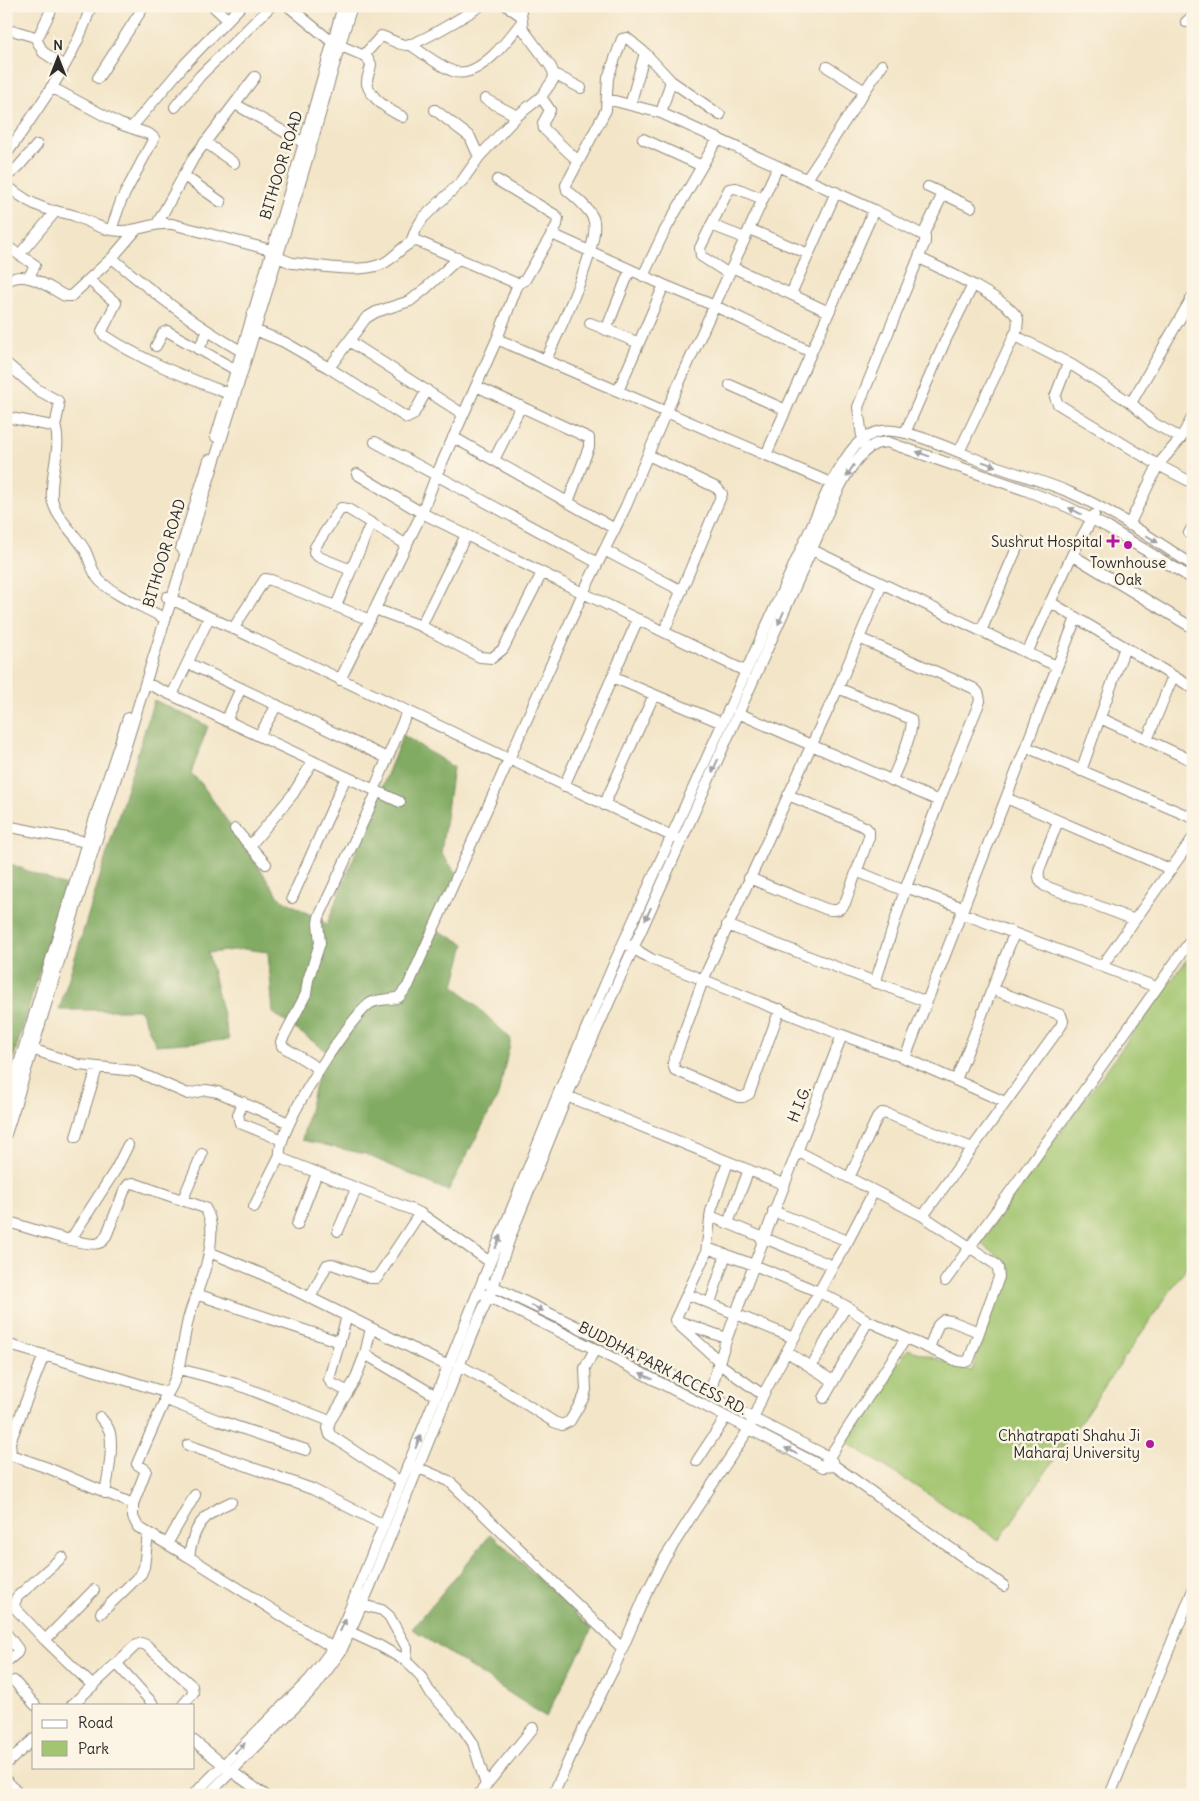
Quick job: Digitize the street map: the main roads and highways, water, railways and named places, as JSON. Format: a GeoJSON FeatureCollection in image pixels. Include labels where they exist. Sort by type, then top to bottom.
{"type":"FeatureCollection","features":[{"type":"Feature","properties":{"kind":"place","name":"Sushrut Hospital"},"geometry":{"type":"Point","coordinates":[1113,541]}},
{"type":"Feature","properties":{"kind":"place","name":"Townhouse Oak"},"geometry":{"type":"Point","coordinates":[1128,545]}},
{"type":"Feature","properties":{"kind":"place","name":"Chhatrapati Shahu Ji Maharaj University"},"geometry":{"type":"Point","coordinates":[1150,1444]}}]}
